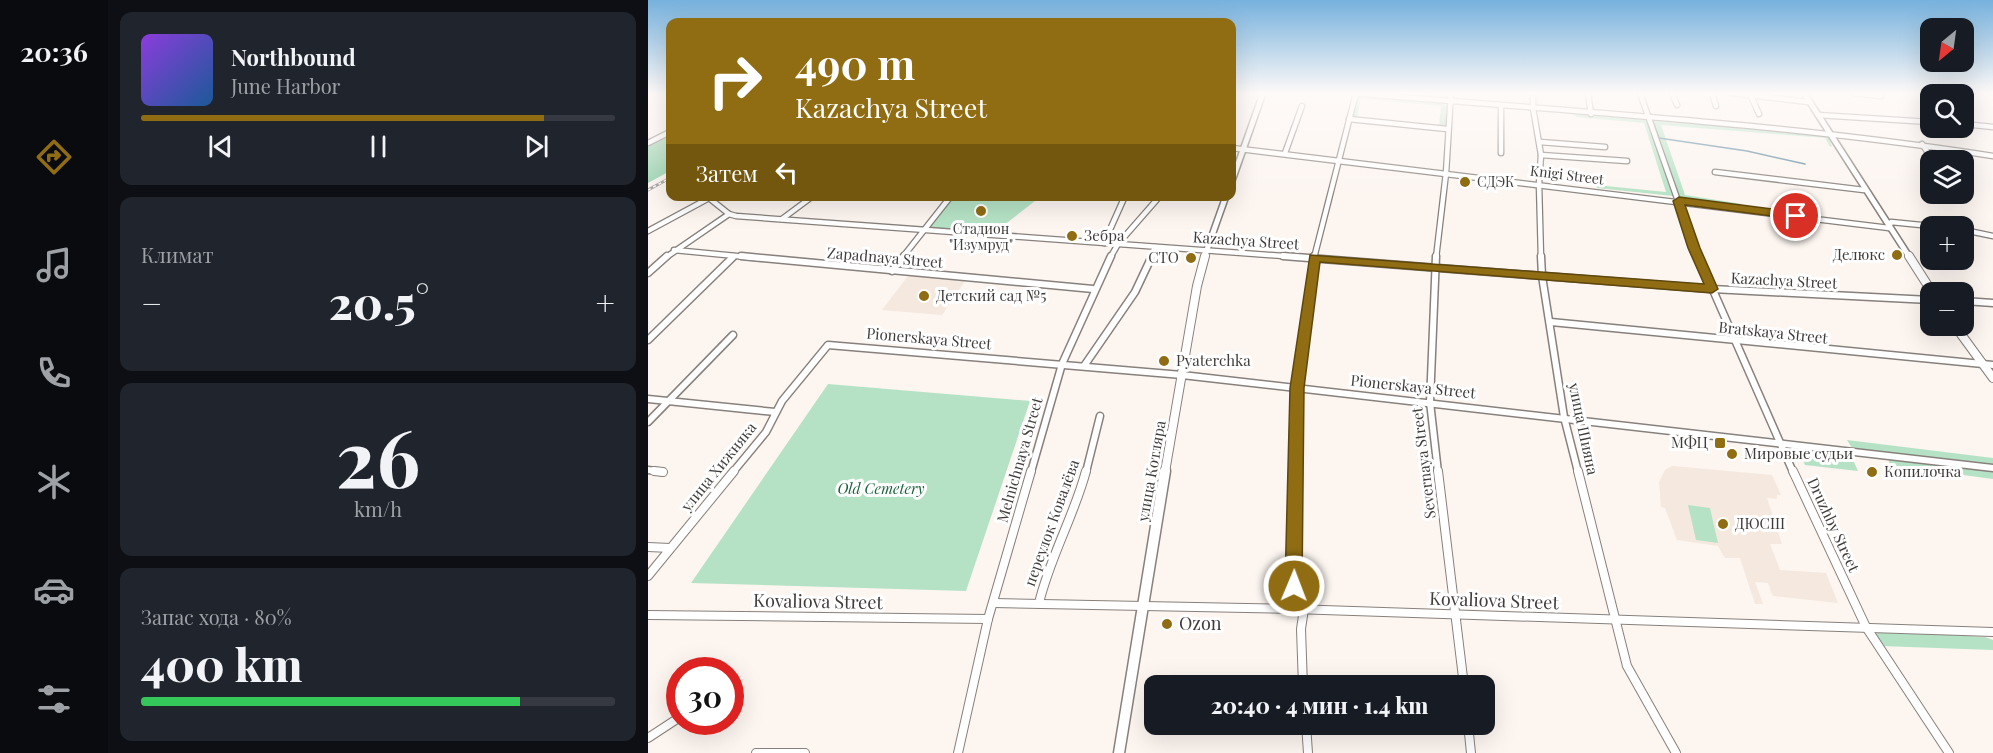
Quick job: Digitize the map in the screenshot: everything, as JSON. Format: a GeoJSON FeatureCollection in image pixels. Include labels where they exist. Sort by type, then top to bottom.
{"type":"FeatureCollection","features":[{"type":"Feature","properties":{"kind":"main road"},"geometry":{"type":"LineString","coordinates":[[1236,169],[1250,128]]}},
{"type":"Feature","properties":{"kind":"main road"},"geometry":{"type":"LineString","coordinates":[[1826,128],[1925,282]]}},
{"type":"Feature","properties":{"kind":"main road","name":"улица Котляра"},"geometry":{"type":"LineString","coordinates":[[1119,753],[1197,286],[1224,201]]}},
{"type":"Feature","properties":{"kind":"main road"},"geometry":{"type":"LineString","coordinates":[[1962,336],[1993,378]]}},
{"type":"Feature","properties":{"kind":"street"},"geometry":{"type":"LineString","coordinates":[[1286,153],[1294,128]]}},
{"type":"Feature","properties":{"kind":"street"},"geometry":{"type":"LineString","coordinates":[[1293,609],[1297,388],[1314,258],[1347,128]]}},
{"type":"Feature","properties":{"kind":"street"},"geometry":{"type":"LineString","coordinates":[[1439,128],[1447,129]]}},
{"type":"Feature","properties":{"kind":"street"},"geometry":{"type":"LineString","coordinates":[[1501,153],[1502,128]]}},
{"type":"Feature","properties":{"kind":"street","name":"улица Шияна"},"geometry":{"type":"LineString","coordinates":[[1537,128],[1541,154],[1539,184],[1542,276],[1551,322],[1564,417],[1627,666],[1676,753]]}},
{"type":"Feature","properties":{"kind":"street","name":"Druzhby Street"},"geometry":{"type":"LineString","coordinates":[[1653,128],[1694,248],[1779,442],[1866,627],[1949,753]]}},
{"type":"Feature","properties":{"kind":"street"},"geometry":{"type":"LineString","coordinates":[[1759,128],[1922,144],[1993,156]]}},
{"type":"Feature","properties":{"kind":"street","name":"Severnaya Street"},"geometry":{"type":"LineString","coordinates":[[1447,129],[1446,173],[1435,267],[1430,402],[1463,675]]}},
{"type":"Feature","properties":{"kind":"street"},"geometry":{"type":"LineString","coordinates":[[648,143],[666,134]]}},
{"type":"Feature","properties":{"kind":"street"},"geometry":{"type":"LineString","coordinates":[[1540,142],[1605,147]]}},
{"type":"Feature","properties":{"kind":"street"},"geometry":{"type":"LineString","coordinates":[[1922,144],[1926,150]]}},
{"type":"Feature","properties":{"kind":"street","name":"Knigi Street"},"geometry":{"type":"LineString","coordinates":[[1236,148],[1889,228],[1891,222],[1920,225]]}},
{"type":"Feature","properties":{"kind":"street"},"geometry":{"type":"LineString","coordinates":[[1541,154],[1627,161]]}},
{"type":"Feature","properties":{"kind":"street"},"geometry":{"type":"LineString","coordinates":[[1715,172],[1864,190]]}},
{"type":"Feature","properties":{"kind":"street"},"geometry":{"type":"LineString","coordinates":[[648,231],[703,201]]}},
{"type":"Feature","properties":{"kind":"street"},"geometry":{"type":"LineString","coordinates":[[648,273],[674,250],[729,214],[714,201]]}},
{"type":"Feature","properties":{"kind":"street"},"geometry":{"type":"LineString","coordinates":[[782,219],[806,201]]}},
{"type":"Feature","properties":{"kind":"street"},"geometry":{"type":"LineString","coordinates":[[892,271],[947,201]]}},
{"type":"Feature","properties":{"kind":"street"},"geometry":{"type":"LineString","coordinates":[[1104,243],[1123,201]]}},
{"type":"Feature","properties":{"kind":"street","name":"Melnichnaya Street"},"geometry":{"type":"LineString","coordinates":[[958,753],[988,619],[1062,364],[1093,289],[1118,244],[1156,201]]}},
{"type":"Feature","properties":{"kind":"street","name":"Kazachya Street"},"geometry":{"type":"LineString","coordinates":[[729,214],[1712,289],[1920,299]]}},
{"type":"Feature","properties":{"kind":"street"},"geometry":{"type":"LineString","coordinates":[[1974,232],[1993,236]]}},
{"type":"Feature","properties":{"kind":"street"},"geometry":{"type":"LineString","coordinates":[[1084,366],[1134,293],[1154,255],[1155,247]]}},
{"type":"Feature","properties":{"kind":"street","name":"Zapadnaya Street"},"geometry":{"type":"LineString","coordinates":[[674,250],[1093,289]]}},
{"type":"Feature","properties":{"kind":"street"},"geometry":{"type":"LineString","coordinates":[[648,340],[733,257]]}},
{"type":"Feature","properties":{"kind":"street"},"geometry":{"type":"LineString","coordinates":[[1974,302],[1993,303]]}},
{"type":"Feature","properties":{"kind":"street","name":"Bratskaya Street"},"geometry":{"type":"LineString","coordinates":[[1551,322],[1736,342],[1993,364]]}},
{"type":"Feature","properties":{"kind":"street"},"geometry":{"type":"LineString","coordinates":[[648,422],[733,335]]}},
{"type":"Feature","properties":{"kind":"street","name":"Pionerskaya Street"},"geometry":{"type":"LineString","coordinates":[[828,345],[1182,375],[1993,468]]}},
{"type":"Feature","properties":{"kind":"street","name":"улица Хижняка"},"geometry":{"type":"LineString","coordinates":[[648,576],[766,432],[775,412],[820,351],[828,345]]}},
{"type":"Feature","properties":{"kind":"street"},"geometry":{"type":"LineString","coordinates":[[648,399],[775,412]]}},
{"type":"Feature","properties":{"kind":"street","name":"переулок Ковалёва"},"geometry":{"type":"LineString","coordinates":[[1039,603],[1046,573],[1080,494],[1100,416]]}},
{"type":"Feature","properties":{"kind":"street"},"geometry":{"type":"LineString","coordinates":[[648,470],[663,472]]}},
{"type":"Feature","properties":{"kind":"street"},"geometry":{"type":"LineString","coordinates":[[648,547],[670,548]]}},
{"type":"Feature","properties":{"kind":"street","name":"Kovaliova Street"},"geometry":{"type":"LineString","coordinates":[[994,603],[1305,609],[1993,633]]}},
{"type":"Feature","properties":{"kind":"street"},"geometry":{"type":"LineString","coordinates":[[1303,675],[1301,628],[1305,609]]}},
{"type":"Feature","properties":{"kind":"street","name":"Kovaliova Street"},"geometry":{"type":"LineString","coordinates":[[648,615],[988,619]]}},
{"type":"Feature","properties":{"kind":"street"},"geometry":{"type":"LineString","coordinates":[[648,738],[666,726]]}},
{"type":"Feature","properties":{"kind":"street"},"geometry":{"type":"LineString","coordinates":[[1307,735],[1308,753]]}},
{"type":"Feature","properties":{"kind":"street"},"geometry":{"type":"LineString","coordinates":[[1469,735],[1471,753]]}},
{"type":"Feature","properties":{"kind":"street"},"geometry":{"type":"LineString","coordinates":[[756,753],[804,753]]}},
{"type":"Feature","properties":{"kind":"shaded area","name":"Детский сад №5"},"geometry":{"type":"Polygon","coordinates":[[[908,276],[965,281],[942,315],[882,310],[908,276]]]}},
{"type":"Feature","properties":{"kind":"shaded area","name":"ДЮСШ"},"geometry":{"type":"Polygon","coordinates":[[[1672,466],[1772,475],[1781,495],[1777,495],[1777,499],[1767,498],[1782,544],[1770,544],[1780,570],[1826,573],[1838,603],[1773,596],[1768,583],[1755,582],[1763,604],[1755,604],[1740,558],[1725,558],[1718,546],[1677,540],[1665,508],[1661,507],[1659,482],[1665,470],[1672,466]]]}},
{"type":"Feature","properties":{"kind":"green space"},"geometry":{"type":"Polygon","coordinates":[[[1646,128],[1651,128],[1673,196],[1597,188],[1596,185],[1666,192],[1646,128]]]}},
{"type":"Feature","properties":{"kind":"green space"},"geometry":{"type":"Polygon","coordinates":[[[1654,128],[1662,128],[1685,195],[1742,204],[1738,206],[1681,198],[1677,193],[1654,128]]]}},
{"type":"Feature","properties":{"kind":"green space"},"geometry":{"type":"Polygon","coordinates":[[[1701,128],[1746,128],[1822,134],[1828,136],[1832,146],[1830,147],[1825,138],[1701,128]]]}},
{"type":"Feature","properties":{"kind":"green space"},"geometry":{"type":"Polygon","coordinates":[[[666,138],[666,173],[648,183],[648,147],[666,138]]]}},
{"type":"Feature","properties":{"kind":"green space","name":"Стадион \"Изумруд\""},"geometry":{"type":"Polygon","coordinates":[[[950,201],[1035,201],[994,233],[933,229],[929,226],[950,201]]]}},
{"type":"Feature","properties":{"kind":"green space","name":"Old Cemetery"},"geometry":{"type":"Polygon","coordinates":[[[828,384],[1030,401],[966,591],[691,583],[828,384]]]}},
{"type":"Feature","properties":{"kind":"green space"},"geometry":{"type":"Polygon","coordinates":[[[1847,440],[1993,458],[1993,466],[1852,448],[1847,440]]]}},
{"type":"Feature","properties":{"kind":"green space"},"geometry":{"type":"Polygon","coordinates":[[[1801,457],[1854,462],[1858,471],[1805,465],[1801,457]]]}},
{"type":"Feature","properties":{"kind":"green space"},"geometry":{"type":"Polygon","coordinates":[[[1889,458],[1993,472],[1993,479],[1889,465],[1889,458]]]}},
{"type":"Feature","properties":{"kind":"green space"},"geometry":{"type":"Polygon","coordinates":[[[1688,505],[1710,508],[1718,543],[1696,540],[1688,505]]]}},
{"type":"Feature","properties":{"kind":"green space"},"geometry":{"type":"Polygon","coordinates":[[[1879,631],[1985,637],[1993,640],[1993,650],[1881,646],[1876,634],[1879,631]]]}},
{"type":"Feature","properties":{"kind":"waterway"},"geometry":{"type":"LineString","coordinates":[[1655,128],[1659,138],[1747,151],[1805,164]]}},
{"type":"Feature","properties":{"kind":"railway"},"geometry":{"type":"LineString","coordinates":[[648,190],[666,180]]}},
{"type":"Feature","properties":{"kind":"place","name":"СДЭК"},"geometry":{"type":"Point","coordinates":[1465,182]}},
{"type":"Feature","properties":{"kind":"place","name":"Стадион \"Изумруд\""},"geometry":{"type":"Point","coordinates":[981,211]}},
{"type":"Feature","properties":{"kind":"place","name":"Зебра"},"geometry":{"type":"Point","coordinates":[1072,236]}},
{"type":"Feature","properties":{"kind":"place","name":"Делюкс"},"geometry":{"type":"Point","coordinates":[1897,255]}},
{"type":"Feature","properties":{"kind":"place","name":"СТО"},"geometry":{"type":"Point","coordinates":[1191,258]}},
{"type":"Feature","properties":{"kind":"place","name":"Детский сад №5"},"geometry":{"type":"Point","coordinates":[924,296]}},
{"type":"Feature","properties":{"kind":"place","name":"Pyaterchka"},"geometry":{"type":"Point","coordinates":[1164,361]}},
{"type":"Feature","properties":{"kind":"place","name":"МФЦ"},"geometry":{"type":"Point","coordinates":[1720,443]}},
{"type":"Feature","properties":{"kind":"place","name":"Мировые судьи"},"geometry":{"type":"Point","coordinates":[1732,454]}},
{"type":"Feature","properties":{"kind":"place","name":"Копилочка"},"geometry":{"type":"Point","coordinates":[1872,472]}},
{"type":"Feature","properties":{"kind":"place","name":"ДЮСШ"},"geometry":{"type":"Point","coordinates":[1723,524]}},
{"type":"Feature","properties":{"kind":"place","name":"Ozon"},"geometry":{"type":"Point","coordinates":[1167,624]}},
{"type":"Feature","properties":{"kind":"route"},"geometry":{"type":"LineString","coordinates":[[1294,586],[1297,388],[1314,258],[1712,289],[1694,248],[1679,201],[1796,216]]}}]}
